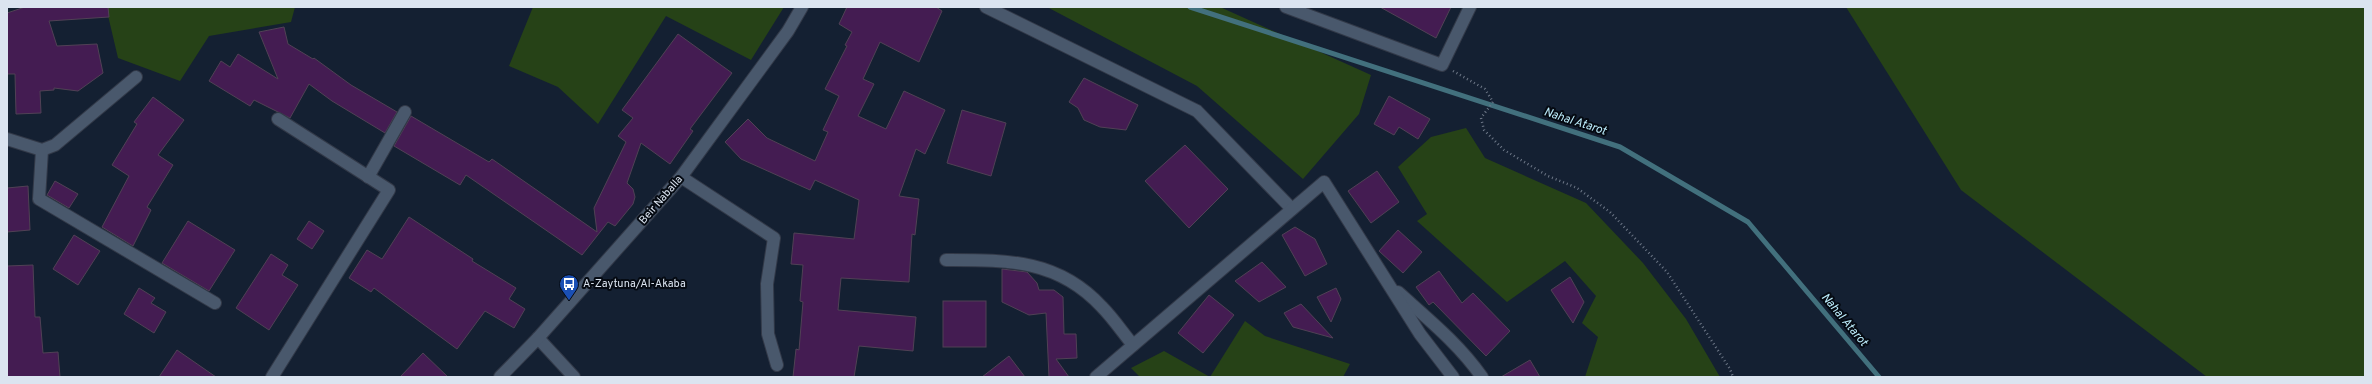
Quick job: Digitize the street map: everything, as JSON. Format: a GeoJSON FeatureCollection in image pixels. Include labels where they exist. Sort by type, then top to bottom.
{"type":"FeatureCollection","features":[{"type":"Feature","properties":{"kind":"street","name":"Beir Naballa"},"geometry":{"type":"LineString","coordinates":[[500,377],[538,338],[681,177],[788,32],[802,7]]}},
{"type":"Feature","properties":{"kind":"street"},"geometry":{"type":"LineString","coordinates":[[986,7],[1197,111],[1292,209]]}},
{"type":"Feature","properties":{"kind":"street"},"geometry":{"type":"LineString","coordinates":[[1286,7],[1442,65],[1470,7]]}},
{"type":"Feature","properties":{"kind":"street"},"geometry":{"type":"LineString","coordinates":[[7,139],[42,150],[55,145],[136,77]]}},
{"type":"Feature","properties":{"kind":"street"},"geometry":{"type":"LineString","coordinates":[[368,177],[405,112]]}},
{"type":"Feature","properties":{"kind":"street"},"geometry":{"type":"LineString","coordinates":[[272,377],[389,190],[278,119]]}},
{"type":"Feature","properties":{"kind":"street"},"geometry":{"type":"LineString","coordinates":[[42,150],[39,199],[216,304]]}},
{"type":"Feature","properties":{"kind":"street"},"geometry":{"type":"LineString","coordinates":[[681,177],[774,238],[766,284],[767,326],[777,365]]}},
{"type":"Feature","properties":{"kind":"street"},"geometry":{"type":"LineString","coordinates":[[1098,376],[1324,182],[1420,334],[1453,377]]}},
{"type":"Feature","properties":{"kind":"street"},"geometry":{"type":"LineString","coordinates":[[946,260],[1001,260],[1040,266],[1072,280],[1102,306],[1132,346]]}},
{"type":"Feature","properties":{"kind":"street"},"geometry":{"type":"LineString","coordinates":[[1386,282],[1470,358],[1482,377]]}},
{"type":"Feature","properties":{"kind":"street"},"geometry":{"type":"LineString","coordinates":[[538,338],[574,377]]}},
{"type":"Feature","properties":{"kind":"path"},"geometry":{"type":"LineString","coordinates":[[1442,65],[1485,89],[1493,102],[1481,118],[1484,130],[1504,150],[1548,176],[1577,188],[1610,212],[1667,272],[1734,377]]}},
{"type":"Feature","properties":{"kind":"green space"},"geometry":{"type":"Polygon","coordinates":[[[106,7],[295,7],[291,22],[209,36],[180,81],[118,58],[106,7]]]}},
{"type":"Feature","properties":{"kind":"green space"},"geometry":{"type":"Polygon","coordinates":[[[533,7],[784,7],[751,60],[666,16],[598,124],[558,87],[509,66],[533,7]]]}},
{"type":"Feature","properties":{"kind":"green space"},"geometry":{"type":"Polygon","coordinates":[[[1047,7],[1220,7],[1371,75],[1359,114],[1303,179],[1197,86],[1047,7]]]}},
{"type":"Feature","properties":{"kind":"green space"},"geometry":{"type":"Polygon","coordinates":[[[1846,7],[2365,7],[2365,377],[2207,377],[1961,190],[1846,7]]]}},
{"type":"Feature","properties":{"kind":"green space"},"geometry":{"type":"Polygon","coordinates":[[[1466,128],[1485,158],[1586,203],[1643,263],[1686,319],[1720,377],[1585,377],[1598,337],[1582,323],[1596,296],[1565,261],[1507,302],[1417,221],[1427,214],[1398,167],[1431,137],[1466,128]]]}},
{"type":"Feature","properties":{"kind":"green space"},"geometry":{"type":"Polygon","coordinates":[[[1245,321],[1265,336],[1350,364],[1343,377],[1210,377],[1245,321]]]}},
{"type":"Feature","properties":{"kind":"green space"},"geometry":{"type":"Polygon","coordinates":[[[1164,351],[1210,377],[1140,377],[1131,368],[1164,351]]]}},
{"type":"Feature","properties":{"kind":"building"},"geometry":{"type":"Polygon","coordinates":[[[25,7],[108,7],[109,17],[49,21],[57,46],[97,44],[103,73],[78,91],[54,88],[54,90],[40,91],[41,113],[16,114],[15,74],[7,74],[7,13],[25,7]]]}},
{"type":"Feature","properties":{"kind":"building"},"geometry":{"type":"Polygon","coordinates":[[[847,7],[936,7],[942,11],[919,62],[880,42],[863,79],[874,84],[858,116],[886,129],[904,91],[945,110],[925,154],[916,149],[899,196],[919,199],[915,235],[912,234],[909,282],[841,278],[838,310],[916,317],[913,351],[859,346],[854,377],[793,377],[796,349],[799,350],[803,302],[800,301],[803,265],[791,264],[794,233],[854,239],[859,200],[815,180],[810,190],[741,159],[725,142],[748,119],[767,138],[815,161],[828,132],[823,130],[839,96],[825,89],[847,46],[845,45],[852,32],[839,24],[847,7]]]}},
{"type":"Feature","properties":{"kind":"building"},"geometry":{"type":"Polygon","coordinates":[[[1380,7],[1451,7],[1436,38],[1380,7]]]}},
{"type":"Feature","properties":{"kind":"building"},"geometry":{"type":"Polygon","coordinates":[[[284,27],[288,44],[313,59],[314,58],[351,85],[397,112],[385,133],[332,101],[309,84],[290,118],[254,100],[250,106],[209,81],[221,61],[230,67],[238,54],[278,79],[259,32],[284,27]]]}},
{"type":"Feature","properties":{"kind":"building"},"geometry":{"type":"Polygon","coordinates":[[[678,34],[732,73],[690,129],[693,131],[670,164],[641,143],[627,183],[633,189],[635,197],[633,204],[615,226],[608,222],[582,255],[466,175],[460,185],[394,146],[411,116],[489,162],[492,159],[597,232],[594,208],[626,142],[618,136],[633,118],[622,110],[678,34]]]}},
{"type":"Feature","properties":{"kind":"building"},"geometry":{"type":"Polygon","coordinates":[[[1084,78],[1138,105],[1126,130],[1100,127],[1084,120],[1078,108],[1069,102],[1084,78]]]}},
{"type":"Feature","properties":{"kind":"building"},"geometry":{"type":"Polygon","coordinates":[[[1389,96],[1430,119],[1418,139],[1399,127],[1394,135],[1374,124],[1389,96]]]}},
{"type":"Feature","properties":{"kind":"building"},"geometry":{"type":"Polygon","coordinates":[[[153,97],[184,120],[158,155],[173,165],[147,207],[151,210],[133,246],[102,227],[129,176],[112,165],[137,124],[134,122],[153,97]]]}},
{"type":"Feature","properties":{"kind":"building"},"geometry":{"type":"Polygon","coordinates":[[[962,110],[1006,123],[991,176],[947,163],[962,110]]]}},
{"type":"Feature","properties":{"kind":"building"},"geometry":{"type":"Polygon","coordinates":[[[1185,145],[1228,189],[1189,228],[1145,181],[1185,145]]]}},
{"type":"Feature","properties":{"kind":"building"},"geometry":{"type":"Polygon","coordinates":[[[1377,171],[1399,202],[1371,223],[1348,191],[1377,171]]]}},
{"type":"Feature","properties":{"kind":"building"},"geometry":{"type":"Polygon","coordinates":[[[55,181],[78,194],[69,208],[47,195],[55,181]]]}},
{"type":"Feature","properties":{"kind":"building"},"geometry":{"type":"Polygon","coordinates":[[[28,186],[30,230],[7,232],[7,188],[28,186]]]}},
{"type":"Feature","properties":{"kind":"building"},"geometry":{"type":"Polygon","coordinates":[[[409,217],[473,259],[472,261],[516,288],[509,299],[525,309],[514,328],[485,311],[457,349],[374,288],[371,292],[349,278],[367,250],[382,259],[409,217]]]}},
{"type":"Feature","properties":{"kind":"building"},"geometry":{"type":"Polygon","coordinates":[[[188,221],[235,250],[209,291],[162,263],[188,221]]]}},
{"type":"Feature","properties":{"kind":"building"},"geometry":{"type":"Polygon","coordinates":[[[309,221],[324,231],[312,249],[297,239],[309,221]]]}},
{"type":"Feature","properties":{"kind":"building"},"geometry":{"type":"Polygon","coordinates":[[[1295,227],[1315,239],[1327,264],[1305,276],[1282,235],[1295,227]]]}},
{"type":"Feature","properties":{"kind":"building"},"geometry":{"type":"Polygon","coordinates":[[[1398,230],[1422,252],[1403,273],[1379,251],[1398,230]]]}},
{"type":"Feature","properties":{"kind":"building"},"geometry":{"type":"Polygon","coordinates":[[[74,235],[100,251],[78,285],[53,269],[74,235]]]}},
{"type":"Feature","properties":{"kind":"building"},"geometry":{"type":"Polygon","coordinates":[[[271,254],[288,265],[282,275],[298,285],[269,330],[236,308],[271,254]]]}},
{"type":"Feature","properties":{"kind":"building"},"geometry":{"type":"Polygon","coordinates":[[[1262,262],[1286,287],[1259,302],[1235,281],[1262,262]]]}},
{"type":"Feature","properties":{"kind":"building"},"geometry":{"type":"Polygon","coordinates":[[[33,265],[35,317],[40,317],[43,353],[58,352],[60,377],[7,377],[7,266],[33,265]]]}},
{"type":"Feature","properties":{"kind":"building"},"geometry":{"type":"Polygon","coordinates":[[[1002,269],[1027,272],[1037,283],[1039,290],[1054,290],[1063,297],[1064,334],[1076,334],[1077,358],[1056,359],[1069,377],[1049,377],[1046,313],[1029,315],[1002,302],[1002,269]]]}},
{"type":"Feature","properties":{"kind":"building"},"geometry":{"type":"Polygon","coordinates":[[[1439,271],[1462,303],[1473,293],[1510,331],[1486,356],[1433,302],[1429,305],[1416,287],[1439,271]]]}},
{"type":"Feature","properties":{"kind":"building"},"geometry":{"type":"Polygon","coordinates":[[[1570,277],[1584,302],[1573,323],[1551,290],[1570,277]]]}},
{"type":"Feature","properties":{"kind":"building"},"geometry":{"type":"Polygon","coordinates":[[[139,288],[155,298],[151,303],[166,312],[154,333],[124,314],[139,288]]]}},
{"type":"Feature","properties":{"kind":"building"},"geometry":{"type":"Polygon","coordinates":[[[1336,288],[1341,299],[1331,322],[1317,297],[1336,288]]]}},
{"type":"Feature","properties":{"kind":"building"},"geometry":{"type":"Polygon","coordinates":[[[1209,295],[1234,315],[1203,353],[1178,333],[1209,295]]]}},
{"type":"Feature","properties":{"kind":"building"},"geometry":{"type":"Polygon","coordinates":[[[943,301],[986,301],[986,347],[943,347],[943,301]]]}},
{"type":"Feature","properties":{"kind":"building"},"geometry":{"type":"Polygon","coordinates":[[[1301,304],[1333,338],[1293,327],[1284,313],[1301,304]]]}},
{"type":"Feature","properties":{"kind":"building"},"geometry":{"type":"Polygon","coordinates":[[[177,350],[216,377],[159,377],[177,350]]]}},
{"type":"Feature","properties":{"kind":"building"},"geometry":{"type":"Polygon","coordinates":[[[423,353],[448,377],[400,377],[423,353]]]}},
{"type":"Feature","properties":{"kind":"building"},"geometry":{"type":"Polygon","coordinates":[[[1009,356],[1025,377],[982,377],[1009,356]]]}},
{"type":"Feature","properties":{"kind":"building"},"geometry":{"type":"Polygon","coordinates":[[[1530,360],[1540,377],[1501,377],[1530,360]]]}},
{"type":"Feature","properties":{"kind":"waterway","name":"Nahal Atarot"},"geometry":{"type":"LineString","coordinates":[[1190,7],[1620,147],[1748,222],[1879,377]]}},
{"type":"Feature","properties":{"kind":"place","name":"A-Zaytuna/Al-Akaba"},"geometry":{"type":"Point","coordinates":[569,301]}}]}
